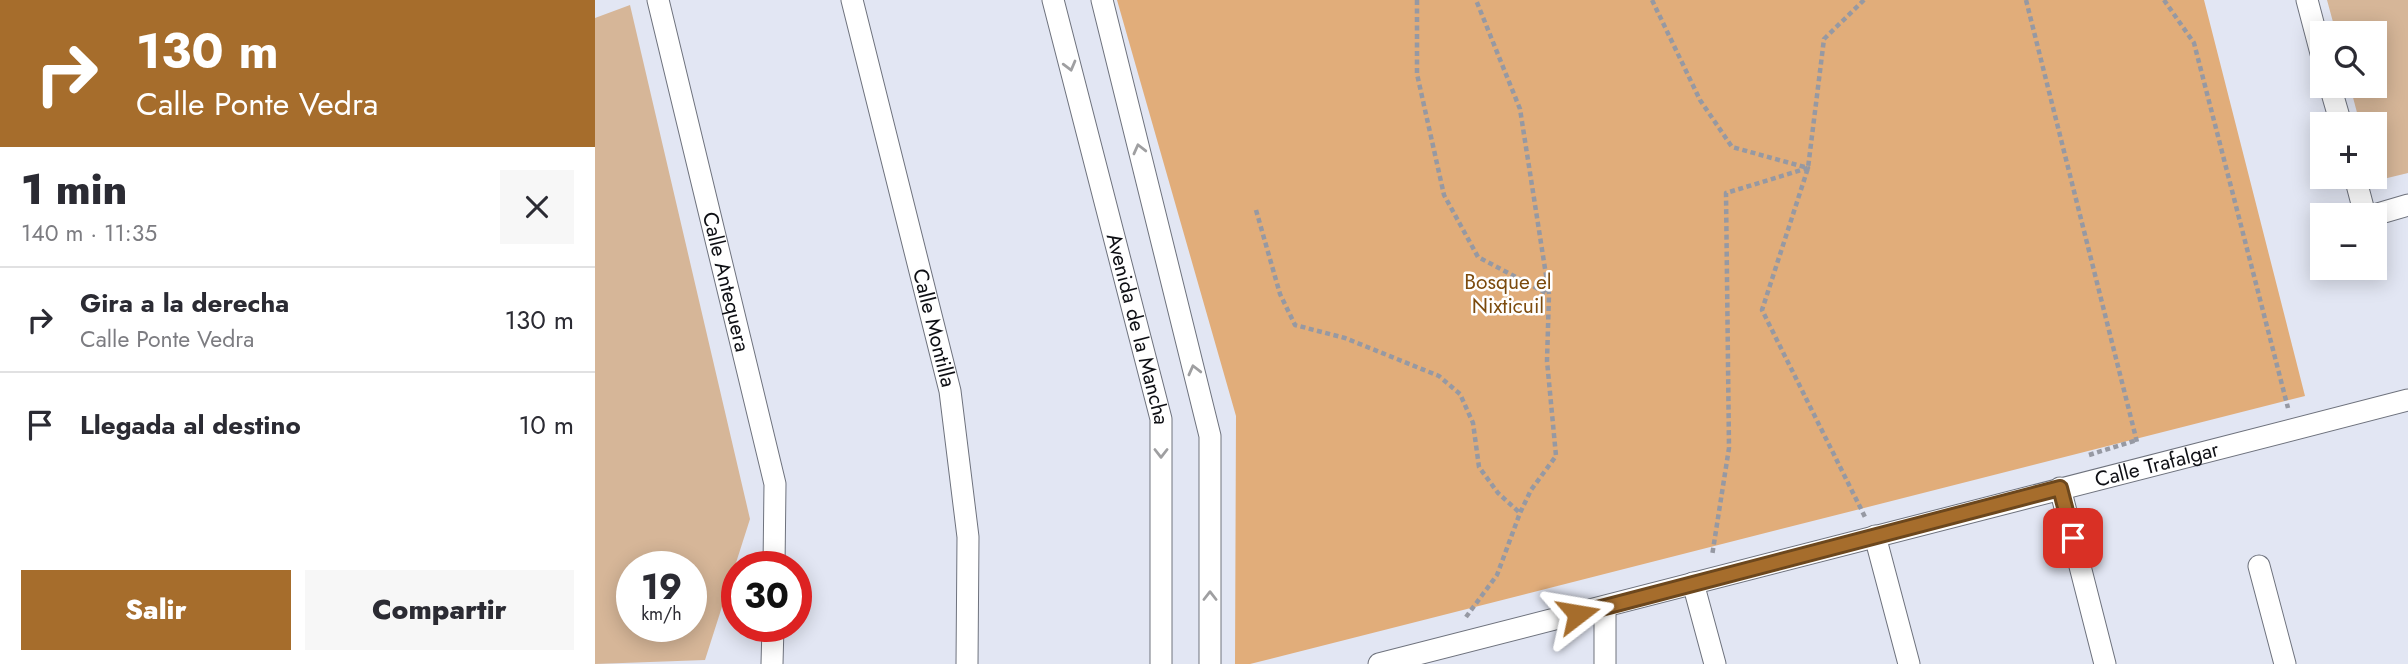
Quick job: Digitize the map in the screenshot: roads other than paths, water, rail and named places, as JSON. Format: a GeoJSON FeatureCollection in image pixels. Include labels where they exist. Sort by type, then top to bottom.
{"type":"FeatureCollection","features":[{"type":"Feature","properties":{"kind":"street","name":"Calle Antequera"},"geometry":{"type":"LineString","coordinates":[[657,0],[775,484],[773,551]]}},
{"type":"Feature","properties":{"kind":"street","name":"Calle Montilla"},"geometry":{"type":"LineString","coordinates":[[852,0],[950,391],[968,537],[967,664]]}},
{"type":"Feature","properties":{"kind":"street","name":"Avenida de la Mancha"},"geometry":{"type":"LineString","coordinates":[[1053,0],[1161,419],[1161,664]]}},
{"type":"Feature","properties":{"kind":"street"},"geometry":{"type":"LineString","coordinates":[[1102,0],[1210,436],[1210,664]]}},
{"type":"Feature","properties":{"kind":"street"},"geometry":{"type":"LineString","coordinates":[[2307,0],[2313,21]]}},
{"type":"Feature","properties":{"kind":"street"},"geometry":{"type":"LineString","coordinates":[[2387,211],[2408,205]]}},
{"type":"Feature","properties":{"kind":"street","name":"Calle Trafalgar"},"geometry":{"type":"LineString","coordinates":[[1379,664],[1419,659],[1443,648],[2408,400]]}},
{"type":"Feature","properties":{"kind":"street"},"geometry":{"type":"LineString","coordinates":[[2060,488],[2105,664]]}},
{"type":"Feature","properties":{"kind":"street"},"geometry":{"type":"LineString","coordinates":[[1875,536],[1909,664]]}},
{"type":"Feature","properties":{"kind":"street"},"geometry":{"type":"LineString","coordinates":[[2259,566],[2285,664]]}},
{"type":"Feature","properties":{"kind":"street"},"geometry":{"type":"LineString","coordinates":[[1693,583],[1715,664]]}},
{"type":"Feature","properties":{"kind":"street"},"geometry":{"type":"LineString","coordinates":[[1605,607],[1605,664]]}},
{"type":"Feature","properties":{"kind":"street"},"geometry":{"type":"LineString","coordinates":[[772,664],[773,642]]}},
{"type":"Feature","properties":{"kind":"park label","name":"Bosque el Nixticuil"},"geometry":{"type":"Point","coordinates":[1508,294]}}]}
